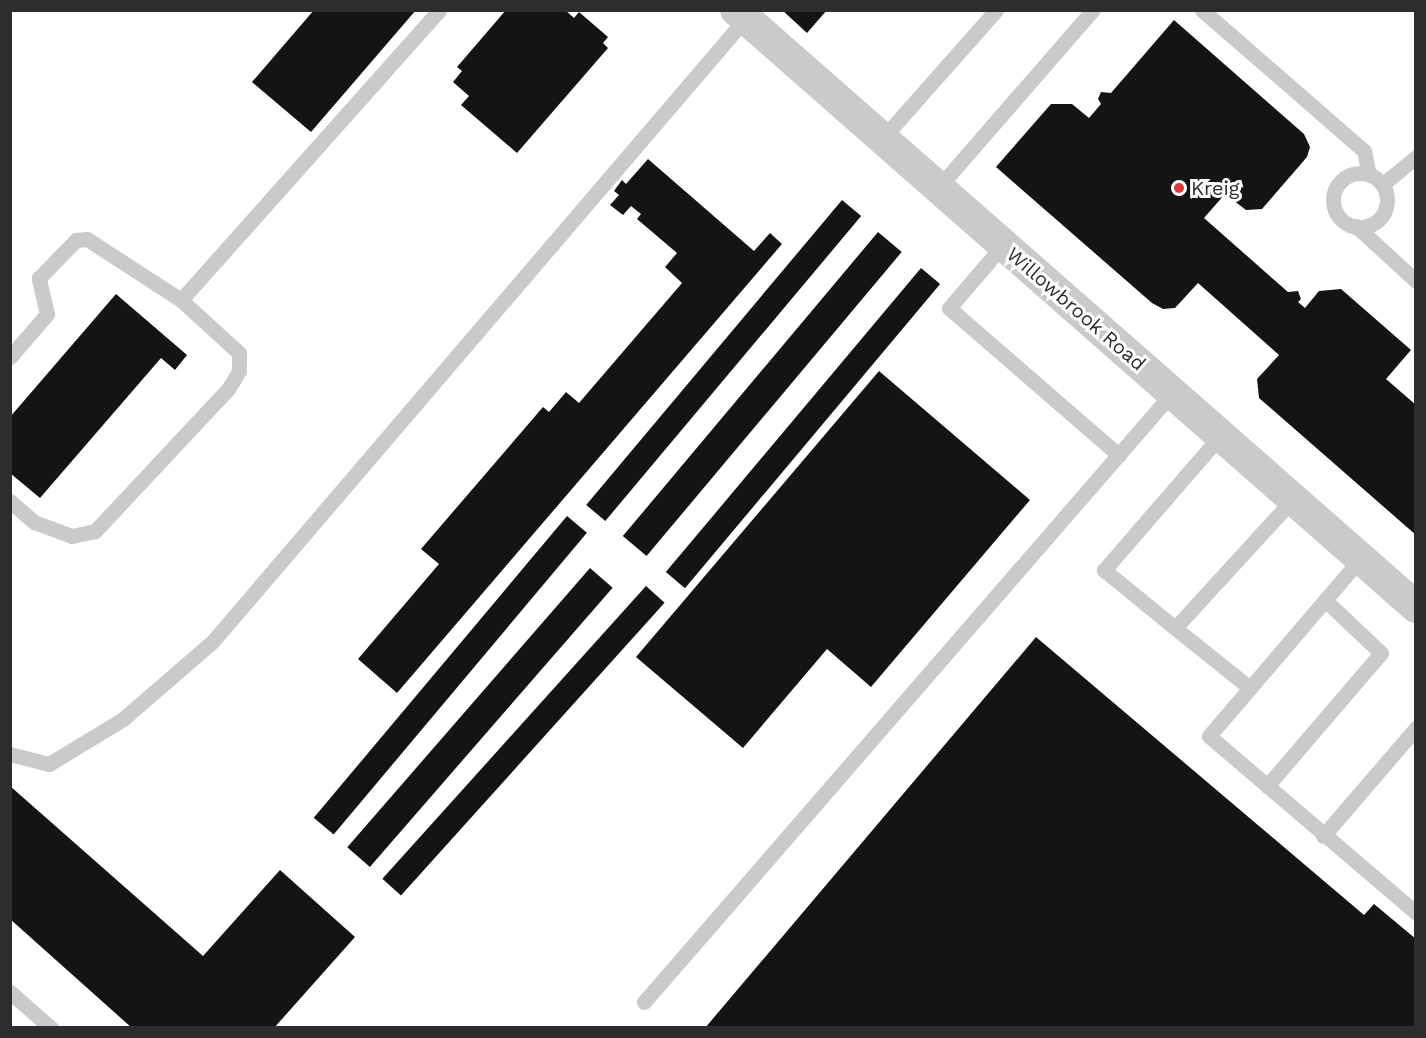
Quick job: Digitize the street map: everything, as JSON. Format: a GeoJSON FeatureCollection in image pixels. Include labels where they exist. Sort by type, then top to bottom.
{"type":"FeatureCollection","features":[{"type":"Feature","properties":{"kind":"street","name":"Willowbrook Road"},"geometry":{"type":"LineString","coordinates":[[741,15],[1414,604]]}},
{"type":"Feature","properties":{"kind":"lane"},"geometry":{"type":"LineString","coordinates":[[181,300],[439,10]]}},
{"type":"Feature","properties":{"kind":"lane"},"geometry":{"type":"LineString","coordinates":[[882,139],[996,10]]}},
{"type":"Feature","properties":{"kind":"lane"},"geometry":{"type":"LineString","coordinates":[[938,188],[1093,10]]}},
{"type":"Feature","properties":{"kind":"lane"},"geometry":{"type":"LineString","coordinates":[[1204,11],[1364,151],[1369,174],[1383,184],[1386,210],[1374,224],[1356,226],[1347,224],[1336,210],[1334,193],[1344,179],[1369,174]]}},
{"type":"Feature","properties":{"kind":"lane"},"geometry":{"type":"LineString","coordinates":[[10,754],[49,764],[123,719],[213,641],[741,15]]}},
{"type":"Feature","properties":{"kind":"lane"},"geometry":{"type":"LineString","coordinates":[[1383,184],[1416,157]]}},
{"type":"Feature","properties":{"kind":"lane"},"geometry":{"type":"LineString","coordinates":[[1356,226],[1416,281]]}},
{"type":"Feature","properties":{"kind":"lane"},"geometry":{"type":"LineString","coordinates":[[10,357],[47,314],[39,278],[76,240],[87,239],[106,249],[181,300],[239,353],[239,371],[228,388],[95,531],[72,536],[34,522],[10,501]]}},
{"type":"Feature","properties":{"kind":"lane"},"geometry":{"type":"LineString","coordinates":[[1003,245],[949,308],[1119,455]]}},
{"type":"Feature","properties":{"kind":"lane"},"geometry":{"type":"LineString","coordinates":[[644,1002],[1172,393]]}},
{"type":"Feature","properties":{"kind":"lane"},"geometry":{"type":"LineString","coordinates":[[1221,435],[1104,570],[1250,688]]}},
{"type":"Feature","properties":{"kind":"lane"},"geometry":{"type":"LineString","coordinates":[[1175,628],[1293,499]]}},
{"type":"Feature","properties":{"kind":"lane"},"geometry":{"type":"LineString","coordinates":[[1361,558],[1209,736],[1323,836],[1416,913]]}},
{"type":"Feature","properties":{"kind":"lane"},"geometry":{"type":"LineString","coordinates":[[1267,786],[1381,653],[1325,600]]}},
{"type":"Feature","properties":{"kind":"lane"},"geometry":{"type":"LineString","coordinates":[[1323,836],[1416,729]]}},
{"type":"Feature","properties":{"kind":"lane"},"geometry":{"type":"LineString","coordinates":[[10,992],[51,1028]]}},
{"type":"Feature","properties":{"kind":"building"},"geometry":{"type":"Polygon","coordinates":[[[314,10],[416,10],[311,132],[252,82],[314,10]]]}},
{"type":"Feature","properties":{"kind":"building"},"geometry":{"type":"Polygon","coordinates":[[[506,10],[565,10],[574,18],[579,12],[608,37],[603,43],[608,48],[517,153],[461,105],[469,96],[453,82],[462,71],[457,67],[506,10]]]}},
{"type":"Feature","properties":{"kind":"building"},"geometry":{"type":"Polygon","coordinates":[[[782,10],[827,10],[807,33],[782,10]]]}},
{"type":"Feature","properties":{"kind":"building"},"geometry":{"type":"Polygon","coordinates":[[[1174,20],[1304,134],[1310,147],[1307,157],[1262,209],[1246,210],[1225,194],[1204,218],[1288,292],[1298,291],[1301,299],[1298,302],[1305,308],[1319,291],[1341,289],[1411,350],[1386,379],[1416,405],[1416,535],[1259,398],[1257,379],[1279,355],[1198,283],[1175,308],[1163,309],[1152,303],[996,167],[1051,104],[1072,104],[1089,118],[1101,104],[1098,99],[1101,92],[1111,93],[1174,20]]]}},
{"type":"Feature","properties":{"kind":"building"},"geometry":{"type":"Polygon","coordinates":[[[648,159],[754,251],[770,233],[782,244],[397,693],[358,659],[439,564],[421,549],[543,407],[549,412],[566,392],[579,403],[682,283],[665,267],[677,253],[637,219],[641,214],[631,206],[623,215],[610,205],[619,195],[614,191],[622,180],[626,184],[648,159]]]}},
{"type":"Feature","properties":{"kind":"building"},"geometry":{"type":"Polygon","coordinates":[[[842,200],[861,216],[605,521],[586,505],[842,200]]]}},
{"type":"Feature","properties":{"kind":"building"},"geometry":{"type":"Polygon","coordinates":[[[878,232],[902,252],[647,556],[623,536],[878,232]]]}},
{"type":"Feature","properties":{"kind":"building"},"geometry":{"type":"Polygon","coordinates":[[[921,268],[940,284],[685,588],[666,572],[921,268]]]}},
{"type":"Feature","properties":{"kind":"building"},"geometry":{"type":"Polygon","coordinates":[[[116,294],[187,355],[175,370],[161,358],[40,498],[10,473],[10,417],[116,294]]]}},
{"type":"Feature","properties":{"kind":"building"},"geometry":{"type":"Polygon","coordinates":[[[879,371],[1030,500],[871,687],[827,649],[743,748],[636,657],[879,371]]]}},
{"type":"Feature","properties":{"kind":"building"},"geometry":{"type":"Polygon","coordinates":[[[567,516],[587,533],[334,835],[314,818],[567,516]]]}},
{"type":"Feature","properties":{"kind":"building"},"geometry":{"type":"Polygon","coordinates":[[[590,568],[613,588],[370,867],[347,847],[590,568]]]}},
{"type":"Feature","properties":{"kind":"building"},"geometry":{"type":"Polygon","coordinates":[[[646,586],[665,603],[401,896],[382,879],[646,586]]]}},
{"type":"Feature","properties":{"kind":"building"},"geometry":{"type":"Polygon","coordinates":[[[1036,637],[1364,915],[1374,904],[1416,939],[1416,1028],[705,1028],[1036,637]]]}},
{"type":"Feature","properties":{"kind":"building"},"geometry":{"type":"Polygon","coordinates":[[[10,786],[203,956],[280,870],[355,937],[274,1028],[132,1028],[10,919],[10,786]]]}},
{"type":"Feature","properties":{"kind":"place","name":"Kreig"},"geometry":{"type":"Point","coordinates":[1179,188]}}]}
